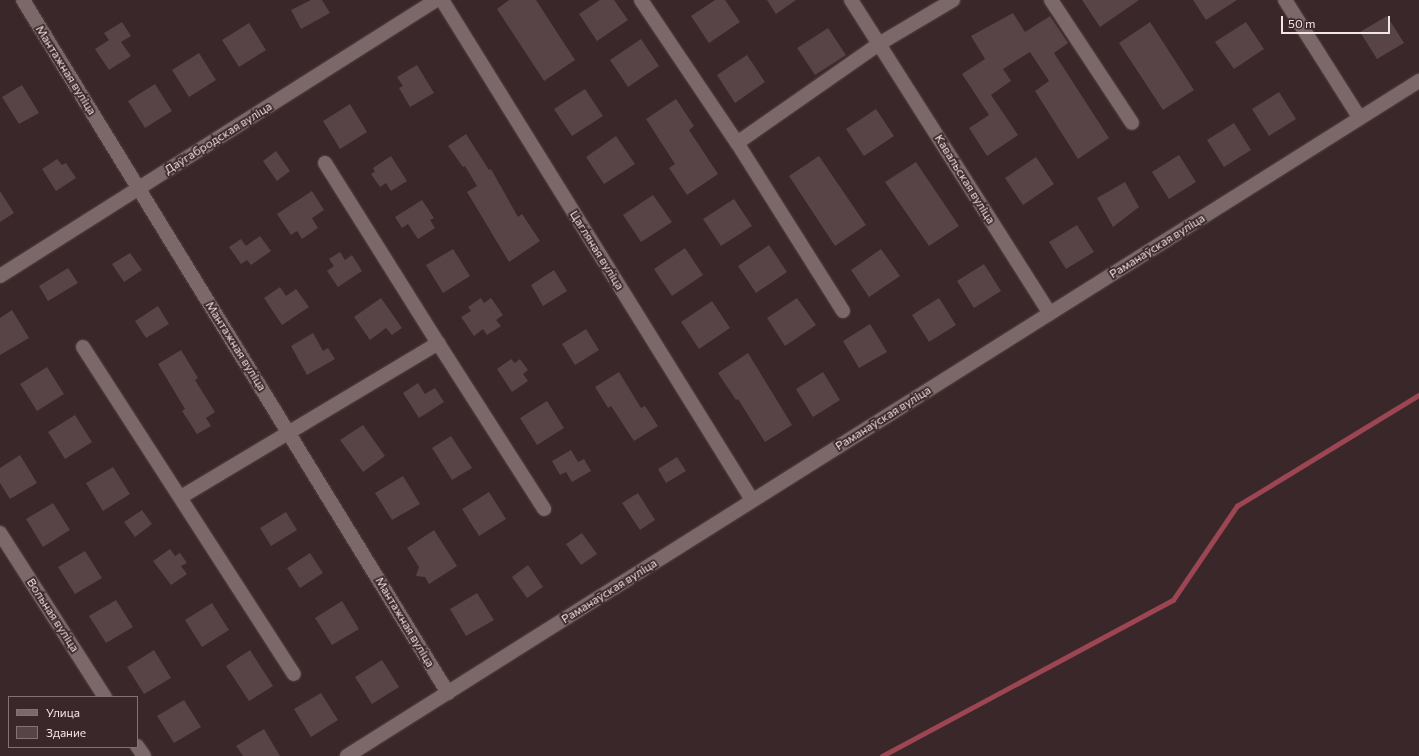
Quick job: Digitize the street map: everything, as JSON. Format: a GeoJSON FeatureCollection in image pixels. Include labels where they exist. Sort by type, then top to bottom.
{"type":"FeatureCollection","features":[{"type":"Feature","properties":{"kind":"street","name":"Мантажная вуліца"},"geometry":{"type":"LineString","coordinates":[[23,0],[448,693]]}},
{"type":"Feature","properties":{"kind":"street","name":"Даўгабродская вуліца"},"geometry":{"type":"LineString","coordinates":[[0,276],[436,0]]}},
{"type":"Feature","properties":{"kind":"street","name":"Цагляная вуліца"},"geometry":{"type":"LineString","coordinates":[[442,0],[752,500]]}},
{"type":"Feature","properties":{"kind":"street"},"geometry":{"type":"LineString","coordinates":[[641,0],[737,142],[843,311]]}},
{"type":"Feature","properties":{"kind":"street","name":"Кавальская вуліца"},"geometry":{"type":"LineString","coordinates":[[851,0],[1050,313]]}},
{"type":"Feature","properties":{"kind":"street"},"geometry":{"type":"LineString","coordinates":[[737,142],[879,44],[953,0]]}},
{"type":"Feature","properties":{"kind":"street"},"geometry":{"type":"LineString","coordinates":[[1051,0],[1132,123]]}},
{"type":"Feature","properties":{"kind":"street"},"geometry":{"type":"LineString","coordinates":[[1285,0],[1359,117]]}},
{"type":"Feature","properties":{"kind":"street","name":"Раманаўская вуліца"},"geometry":{"type":"LineString","coordinates":[[347,756],[1359,117],[1419,81]]}},
{"type":"Feature","properties":{"kind":"street"},"geometry":{"type":"LineString","coordinates":[[325,163],[544,509]]}},
{"type":"Feature","properties":{"kind":"street"},"geometry":{"type":"LineString","coordinates":[[181,497],[438,343]]}},
{"type":"Feature","properties":{"kind":"street"},"geometry":{"type":"LineString","coordinates":[[83,347],[294,674]]}},
{"type":"Feature","properties":{"kind":"street","name":"Вольная вуліца"},"geometry":{"type":"LineString","coordinates":[[0,533],[105,696]]}},
{"type":"Feature","properties":{"kind":"street"},"geometry":{"type":"LineString","coordinates":[[138,747],[144,756]]}},
{"type":"Feature","properties":{"kind":"building"},"geometry":{"type":"Polygon","coordinates":[[[311,0],[322,0],[330,13],[301,29],[291,10],[311,0]]]}},
{"type":"Feature","properties":{"kind":"building"},"geometry":{"type":"Polygon","coordinates":[[[509,0],[536,0],[575,60],[544,81],[497,9],[509,0]]]}},
{"type":"Feature","properties":{"kind":"building"},"geometry":{"type":"Polygon","coordinates":[[[600,0],[614,0],[628,20],[597,41],[579,14],[600,0]]]}},
{"type":"Feature","properties":{"kind":"building"},"geometry":{"type":"Polygon","coordinates":[[[715,0],[725,0],[740,22],[709,43],[691,16],[715,0]]]}},
{"type":"Feature","properties":{"kind":"building"},"geometry":{"type":"Polygon","coordinates":[[[767,0],[796,0],[776,14],[767,0]]]}},
{"type":"Feature","properties":{"kind":"building"},"geometry":{"type":"Polygon","coordinates":[[[1082,0],[1139,0],[1100,27],[1082,0]]]}},
{"type":"Feature","properties":{"kind":"building"},"geometry":{"type":"Polygon","coordinates":[[[1193,0],[1237,0],[1206,20],[1193,0]]]}},
{"type":"Feature","properties":{"kind":"building"},"geometry":{"type":"Polygon","coordinates":[[[1013,13],[1025,32],[1050,16],[1068,43],[1054,53],[1109,138],[1078,159],[1035,91],[1049,81],[1030,52],[1003,69],[1011,81],[991,95],[1018,135],[987,156],[969,128],[989,115],[962,74],[985,59],[971,36],[1013,13]]]}},
{"type":"Feature","properties":{"kind":"building"},"geometry":{"type":"Polygon","coordinates":[[[1387,16],[1404,43],[1377,59],[1360,32],[1387,16]]]}},
{"type":"Feature","properties":{"kind":"building"},"geometry":{"type":"Polygon","coordinates":[[[122,22],[131,36],[121,42],[131,56],[109,70],[95,49],[109,40],[104,33],[122,22]]]}},
{"type":"Feature","properties":{"kind":"building"},"geometry":{"type":"Polygon","coordinates":[[[1150,22],[1194,90],[1163,110],[1119,43],[1150,22]]]}},
{"type":"Feature","properties":{"kind":"building"},"geometry":{"type":"Polygon","coordinates":[[[1246,22],[1264,49],[1234,69],[1215,42],[1246,22]]]}},
{"type":"Feature","properties":{"kind":"building"},"geometry":{"type":"Polygon","coordinates":[[[249,23],[266,50],[239,67],[222,40],[249,23]]]}},
{"type":"Feature","properties":{"kind":"building"},"geometry":{"type":"Polygon","coordinates":[[[828,28],[846,55],[815,75],[797,48],[828,28]]]}},
{"type":"Feature","properties":{"kind":"building"},"geometry":{"type":"Polygon","coordinates":[[[641,39],[659,66],[628,87],[610,60],[641,39]]]}},
{"type":"Feature","properties":{"kind":"building"},"geometry":{"type":"Polygon","coordinates":[[[199,53],[216,80],[189,97],[172,70],[199,53]]]}},
{"type":"Feature","properties":{"kind":"building"},"geometry":{"type":"Polygon","coordinates":[[[747,55],[765,82],[735,103],[717,75],[747,55]]]}},
{"type":"Feature","properties":{"kind":"building"},"geometry":{"type":"Polygon","coordinates":[[[417,65],[434,93],[410,107],[399,88],[403,86],[397,77],[417,65]]]}},
{"type":"Feature","properties":{"kind":"building"},"geometry":{"type":"Polygon","coordinates":[[[155,84],[172,111],[145,128],[128,101],[155,84]]]}},
{"type":"Feature","properties":{"kind":"building"},"geometry":{"type":"Polygon","coordinates":[[[22,85],[39,113],[19,124],[2,97],[22,85]]]}},
{"type":"Feature","properties":{"kind":"building"},"geometry":{"type":"Polygon","coordinates":[[[585,89],[603,116],[572,136],[554,109],[585,89]]]}},
{"type":"Feature","properties":{"kind":"building"},"geometry":{"type":"Polygon","coordinates":[[[1279,92],[1296,119],[1269,136],[1252,109],[1279,92]]]}},
{"type":"Feature","properties":{"kind":"building"},"geometry":{"type":"Polygon","coordinates":[[[676,99],[694,126],[689,130],[718,174],[687,195],[669,168],[675,164],[646,119],[676,99]]]}},
{"type":"Feature","properties":{"kind":"building"},"geometry":{"type":"Polygon","coordinates":[[[350,104],[367,132],[340,149],[323,121],[350,104]]]}},
{"type":"Feature","properties":{"kind":"building"},"geometry":{"type":"Polygon","coordinates":[[[876,109],[894,136],[864,156],[846,129],[876,109]]]}},
{"type":"Feature","properties":{"kind":"building"},"geometry":{"type":"Polygon","coordinates":[[[1234,123],[1251,150],[1224,167],[1207,140],[1234,123]]]}},
{"type":"Feature","properties":{"kind":"building"},"geometry":{"type":"Polygon","coordinates":[[[466,134],[489,170],[491,169],[518,217],[522,214],[540,241],[509,262],[467,192],[477,186],[465,166],[463,167],[448,146],[466,134]]]}},
{"type":"Feature","properties":{"kind":"building"},"geometry":{"type":"Polygon","coordinates":[[[616,136],[635,164],[604,184],[586,157],[616,136]]]}},
{"type":"Feature","properties":{"kind":"building"},"geometry":{"type":"Polygon","coordinates":[[[276,151],[290,171],[277,181],[263,161],[276,151]]]}},
{"type":"Feature","properties":{"kind":"building"},"geometry":{"type":"Polygon","coordinates":[[[1179,155],[1196,182],[1169,199],[1152,172],[1179,155]]]}},
{"type":"Feature","properties":{"kind":"building"},"geometry":{"type":"Polygon","coordinates":[[[391,156],[407,181],[391,191],[386,183],[380,187],[371,174],[375,172],[373,168],[391,156]]]}},
{"type":"Feature","properties":{"kind":"building"},"geometry":{"type":"Polygon","coordinates":[[[819,156],[866,225],[835,246],[789,176],[819,156]]]}},
{"type":"Feature","properties":{"kind":"building"},"geometry":{"type":"Polygon","coordinates":[[[1036,157],[1054,184],[1023,205],[1005,178],[1036,157]]]}},
{"type":"Feature","properties":{"kind":"building"},"geometry":{"type":"Polygon","coordinates":[[[57,159],[62,165],[66,163],[76,178],[56,191],[42,169],[57,159]]]}},
{"type":"Feature","properties":{"kind":"building"},"geometry":{"type":"Polygon","coordinates":[[[916,162],[959,226],[929,246],[885,182],[916,162]]]}},
{"type":"Feature","properties":{"kind":"building"},"geometry":{"type":"Polygon","coordinates":[[[1125,182],[1139,207],[1113,227],[1097,198],[1125,182]]]}},
{"type":"Feature","properties":{"kind":"building"},"geometry":{"type":"Polygon","coordinates":[[[0,191],[14,213],[0,222],[0,191]]]}},
{"type":"Feature","properties":{"kind":"building"},"geometry":{"type":"Polygon","coordinates":[[[312,191],[324,210],[312,218],[318,228],[302,239],[297,231],[291,235],[277,214],[312,191]]]}},
{"type":"Feature","properties":{"kind":"building"},"geometry":{"type":"Polygon","coordinates":[[[653,195],[672,222],[641,242],[623,215],[653,195]]]}},
{"type":"Feature","properties":{"kind":"building"},"geometry":{"type":"Polygon","coordinates":[[[734,199],[752,226],[721,246],[703,219],[734,199]]]}},
{"type":"Feature","properties":{"kind":"building"},"geometry":{"type":"Polygon","coordinates":[[[422,200],[434,218],[430,220],[435,228],[418,239],[408,224],[402,228],[395,217],[422,200]]]}},
{"type":"Feature","properties":{"kind":"building"},"geometry":{"type":"Polygon","coordinates":[[[1077,225],[1094,252],[1066,269],[1049,242],[1077,225]]]}},
{"type":"Feature","properties":{"kind":"building"},"geometry":{"type":"Polygon","coordinates":[[[260,236],[271,251],[251,265],[247,260],[241,264],[229,247],[241,239],[246,246],[260,236]]]}},
{"type":"Feature","properties":{"kind":"building"},"geometry":{"type":"Polygon","coordinates":[[[769,245],[787,272],[756,293],[738,266],[769,245]]]}},
{"type":"Feature","properties":{"kind":"building"},"geometry":{"type":"Polygon","coordinates":[[[685,248],[703,275],[672,296],[654,269],[685,248]]]}},
{"type":"Feature","properties":{"kind":"building"},"geometry":{"type":"Polygon","coordinates":[[[453,249],[470,276],[443,293],[426,265],[453,249]]]}},
{"type":"Feature","properties":{"kind":"building"},"geometry":{"type":"Polygon","coordinates":[[[881,249],[900,276],[869,297],[851,270],[881,249]]]}},
{"type":"Feature","properties":{"kind":"building"},"geometry":{"type":"Polygon","coordinates":[[[340,252],[345,260],[352,255],[362,271],[338,287],[327,271],[334,266],[329,259],[340,252]]]}},
{"type":"Feature","properties":{"kind":"building"},"geometry":{"type":"Polygon","coordinates":[[[130,253],[142,270],[124,282],[112,264],[130,253]]]}},
{"type":"Feature","properties":{"kind":"building"},"geometry":{"type":"Polygon","coordinates":[[[984,264],[1001,291],[974,308],[957,281],[984,264]]]}},
{"type":"Feature","properties":{"kind":"building"},"geometry":{"type":"Polygon","coordinates":[[[68,268],[78,283],[48,301],[39,286],[68,268]]]}},
{"type":"Feature","properties":{"kind":"building"},"geometry":{"type":"Polygon","coordinates":[[[554,270],[567,291],[543,306],[531,285],[554,270]]]}},
{"type":"Feature","properties":{"kind":"building"},"geometry":{"type":"Polygon","coordinates":[[[280,287],[286,296],[296,289],[309,307],[282,325],[264,298],[280,287]]]}},
{"type":"Feature","properties":{"kind":"building"},"geometry":{"type":"Polygon","coordinates":[[[381,298],[402,328],[392,335],[386,328],[370,340],[354,317],[381,298]]]}},
{"type":"Feature","properties":{"kind":"building"},"geometry":{"type":"Polygon","coordinates":[[[481,298],[484,303],[491,298],[503,315],[496,320],[501,326],[487,335],[483,329],[474,336],[461,317],[471,311],[468,307],[481,298]]]}},
{"type":"Feature","properties":{"kind":"building"},"geometry":{"type":"Polygon","coordinates":[[[797,298],[816,325],[785,346],[767,318],[797,298]]]}},
{"type":"Feature","properties":{"kind":"building"},"geometry":{"type":"Polygon","coordinates":[[[939,298],[956,325],[929,342],[912,315],[939,298]]]}},
{"type":"Feature","properties":{"kind":"building"},"geometry":{"type":"Polygon","coordinates":[[[712,301],[730,328],[699,349],[681,322],[712,301]]]}},
{"type":"Feature","properties":{"kind":"building"},"geometry":{"type":"Polygon","coordinates":[[[158,306],[169,324],[146,338],[135,321],[158,306]]]}},
{"type":"Feature","properties":{"kind":"building"},"geometry":{"type":"Polygon","coordinates":[[[12,310],[29,338],[0,355],[0,318],[12,310]]]}},
{"type":"Feature","properties":{"kind":"building"},"geometry":{"type":"Polygon","coordinates":[[[870,324],[887,352],[859,368],[843,341],[870,324]]]}},
{"type":"Feature","properties":{"kind":"building"},"geometry":{"type":"Polygon","coordinates":[[[586,329],[599,350],[575,365],[562,344],[586,329]]]}},
{"type":"Feature","properties":{"kind":"building"},"geometry":{"type":"Polygon","coordinates":[[[313,333],[323,351],[328,348],[335,359],[307,375],[291,346],[313,333]]]}},
{"type":"Feature","properties":{"kind":"building"},"geometry":{"type":"Polygon","coordinates":[[[181,350],[198,378],[195,380],[215,412],[206,418],[211,426],[197,434],[182,411],[185,409],[158,364],[181,350]]]}},
{"type":"Feature","properties":{"kind":"building"},"geometry":{"type":"Polygon","coordinates":[[[748,353],[792,425],[765,442],[738,399],[736,400],[718,373],[748,353]]]}},
{"type":"Feature","properties":{"kind":"building"},"geometry":{"type":"Polygon","coordinates":[[[511,359],[515,363],[520,359],[528,370],[523,374],[528,381],[512,392],[497,369],[511,359]]]}},
{"type":"Feature","properties":{"kind":"building"},"geometry":{"type":"Polygon","coordinates":[[[47,367],[64,394],[37,411],[20,384],[47,367]]]}},
{"type":"Feature","properties":{"kind":"building"},"geometry":{"type":"Polygon","coordinates":[[[619,372],[641,408],[645,406],[658,426],[634,441],[611,406],[608,408],[595,387],[619,372]]]}},
{"type":"Feature","properties":{"kind":"building"},"geometry":{"type":"Polygon","coordinates":[[[823,372],[840,400],[813,417],[796,389],[823,372]]]}},
{"type":"Feature","properties":{"kind":"building"},"geometry":{"type":"Polygon","coordinates":[[[418,383],[425,394],[435,388],[444,402],[419,418],[403,393],[418,383]]]}},
{"type":"Feature","properties":{"kind":"building"},"geometry":{"type":"Polygon","coordinates":[[[547,401],[564,428],[537,445],[520,418],[547,401]]]}},
{"type":"Feature","properties":{"kind":"building"},"geometry":{"type":"Polygon","coordinates":[[[75,415],[92,442],[65,459],[48,432],[75,415]]]}},
{"type":"Feature","properties":{"kind":"building"},"geometry":{"type":"Polygon","coordinates":[[[363,425],[385,456],[363,472],[340,440],[363,425]]]}},
{"type":"Feature","properties":{"kind":"building"},"geometry":{"type":"Polygon","coordinates":[[[451,436],[472,468],[452,480],[432,448],[451,436]]]}},
{"type":"Feature","properties":{"kind":"building"},"geometry":{"type":"Polygon","coordinates":[[[571,450],[578,462],[584,459],[591,471],[572,482],[566,472],[560,475],[552,461],[571,450]]]}},
{"type":"Feature","properties":{"kind":"building"},"geometry":{"type":"Polygon","coordinates":[[[20,455],[37,483],[10,499],[0,483],[0,468],[20,455]]]}},
{"type":"Feature","properties":{"kind":"building"},"geometry":{"type":"Polygon","coordinates":[[[677,457],[686,471],[666,483],[658,469],[677,457]]]}},
{"type":"Feature","properties":{"kind":"building"},"geometry":{"type":"Polygon","coordinates":[[[113,467],[130,494],[103,511],[86,483],[113,467]]]}},
{"type":"Feature","properties":{"kind":"building"},"geometry":{"type":"Polygon","coordinates":[[[403,476],[420,504],[392,520],[375,493],[403,476]]]}},
{"type":"Feature","properties":{"kind":"building"},"geometry":{"type":"Polygon","coordinates":[[[489,492],[506,519],[479,536],[462,509],[489,492]]]}},
{"type":"Feature","properties":{"kind":"building"},"geometry":{"type":"Polygon","coordinates":[[[638,493],[655,520],[640,530],[622,503],[638,493]]]}},
{"type":"Feature","properties":{"kind":"building"},"geometry":{"type":"Polygon","coordinates":[[[53,503],[70,530],[43,547],[26,519],[53,503]]]}},
{"type":"Feature","properties":{"kind":"building"},"geometry":{"type":"Polygon","coordinates":[[[142,510],[152,524],[135,537],[124,522],[142,510]]]}},
{"type":"Feature","properties":{"kind":"building"},"geometry":{"type":"Polygon","coordinates":[[[286,512],[297,530],[271,546],[260,528],[286,512]]]}},
{"type":"Feature","properties":{"kind":"building"},"geometry":{"type":"Polygon","coordinates":[[[434,530],[457,566],[429,584],[425,577],[416,576],[419,567],[407,548],[434,530]]]}},
{"type":"Feature","properties":{"kind":"building"},"geometry":{"type":"Polygon","coordinates":[[[582,533],[597,554],[581,565],[566,544],[582,533]]]}},
{"type":"Feature","properties":{"kind":"building"},"geometry":{"type":"Polygon","coordinates":[[[170,549],[175,556],[180,553],[187,563],[181,566],[187,574],[171,585],[153,561],[170,549]]]}},
{"type":"Feature","properties":{"kind":"building"},"geometry":{"type":"Polygon","coordinates":[[[85,551],[102,578],[75,594],[58,567],[85,551]]]}},
{"type":"Feature","properties":{"kind":"building"},"geometry":{"type":"Polygon","coordinates":[[[310,553],[323,573],[300,588],[287,568],[310,553]]]}},
{"type":"Feature","properties":{"kind":"building"},"geometry":{"type":"Polygon","coordinates":[[[528,565],[543,587],[527,598],[512,577],[528,565]]]}},
{"type":"Feature","properties":{"kind":"building"},"geometry":{"type":"Polygon","coordinates":[[[477,593],[494,620],[466,636],[450,609],[477,593]]]}},
{"type":"Feature","properties":{"kind":"building"},"geometry":{"type":"Polygon","coordinates":[[[116,600],[133,627],[106,643],[89,616],[116,600]]]}},
{"type":"Feature","properties":{"kind":"building"},"geometry":{"type":"Polygon","coordinates":[[[342,601],[359,629],[332,645],[315,618],[342,601]]]}},
{"type":"Feature","properties":{"kind":"building"},"geometry":{"type":"Polygon","coordinates":[[[212,603],[229,630],[202,647],[185,620],[212,603]]]}},
{"type":"Feature","properties":{"kind":"building"},"geometry":{"type":"Polygon","coordinates":[[[154,650],[171,678],[144,694],[127,667],[154,650]]]}},
{"type":"Feature","properties":{"kind":"building"},"geometry":{"type":"Polygon","coordinates":[[[250,650],[273,686],[249,701],[226,666],[250,650]]]}},
{"type":"Feature","properties":{"kind":"building"},"geometry":{"type":"Polygon","coordinates":[[[382,660],[399,687],[372,704],[355,677],[382,660]]]}},
{"type":"Feature","properties":{"kind":"building"},"geometry":{"type":"Polygon","coordinates":[[[321,693],[338,720],[311,737],[294,709],[321,693]]]}},
{"type":"Feature","properties":{"kind":"building"},"geometry":{"type":"Polygon","coordinates":[[[184,700],[201,727],[174,743],[157,716],[184,700]]]}},
{"type":"Feature","properties":{"kind":"building"},"geometry":{"type":"Polygon","coordinates":[[[264,729],[280,756],[243,756],[236,746],[264,729]]]}},
{"type":"Feature","properties":{"kind":"waterway"},"geometry":{"type":"LineString","coordinates":[[882,756],[1173,600],[1237,506],[1419,395]]}}]}
